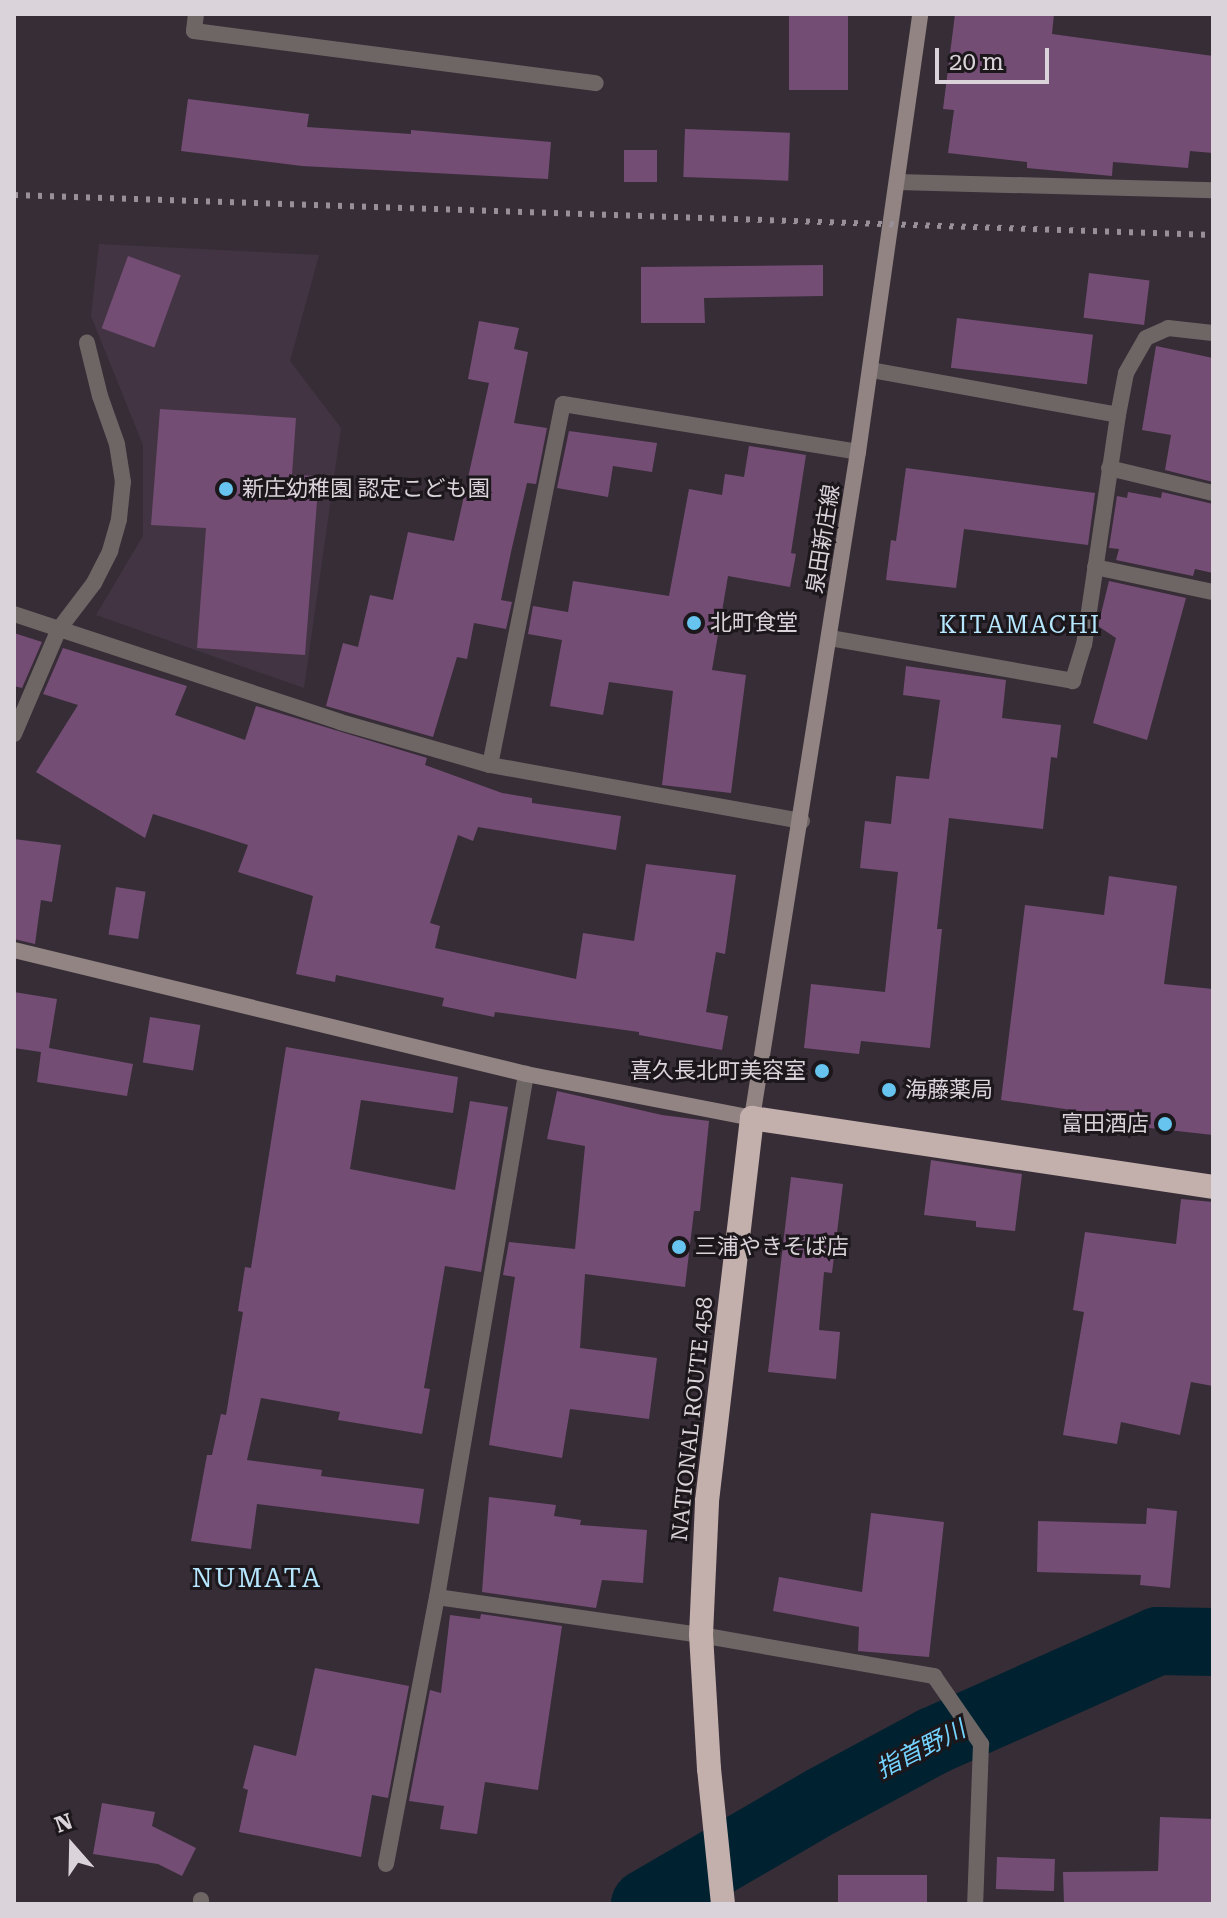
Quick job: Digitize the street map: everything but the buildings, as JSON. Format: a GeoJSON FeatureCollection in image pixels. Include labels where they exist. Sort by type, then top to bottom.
{"type":"FeatureCollection","features":[{"type":"Feature","properties":{"kind":"highway"},"geometry":{"type":"LineString","coordinates":[[752,1118],[1213,1187]]}},
{"type":"Feature","properties":{"kind":"highway","name":"NATIONAL ROUTE 458"},"geometry":{"type":"LineString","coordinates":[[723,1904],[709,1769],[701,1635],[707,1501],[752,1118]]}},
{"type":"Feature","properties":{"kind":"main road","name":"泉田新庄線"},"geometry":{"type":"LineString","coordinates":[[752,1118],[802,821],[871,370],[920,14]]}},
{"type":"Feature","properties":{"kind":"main road"},"geometry":{"type":"LineString","coordinates":[[14,950],[526,1074],[752,1118]]}},
{"type":"Feature","properties":{"kind":"street"},"geometry":{"type":"LineString","coordinates":[[196,14],[194,31],[596,83]]}},
{"type":"Feature","properties":{"kind":"street"},"geometry":{"type":"LineString","coordinates":[[897,182],[1213,190]]}},
{"type":"Feature","properties":{"kind":"street"},"geometry":{"type":"LineString","coordinates":[[830,638],[1073,681],[1084,644],[1126,373],[1146,338],[1168,328],[1213,333]]}},
{"type":"Feature","properties":{"kind":"street"},"geometry":{"type":"LineString","coordinates":[[14,734],[59,629],[94,583],[119,519],[123,482],[117,444],[100,396],[87,343]]}},
{"type":"Feature","properties":{"kind":"street"},"geometry":{"type":"LineString","coordinates":[[871,370],[1118,415]]}},
{"type":"Feature","properties":{"kind":"street"},"geometry":{"type":"LineString","coordinates":[[490,765],[563,404],[858,452]]}},
{"type":"Feature","properties":{"kind":"street"},"geometry":{"type":"LineString","coordinates":[[1109,468],[1213,493]]}},
{"type":"Feature","properties":{"kind":"street"},"geometry":{"type":"LineString","coordinates":[[1095,567],[1213,592]]}},
{"type":"Feature","properties":{"kind":"street"},"geometry":{"type":"LineString","coordinates":[[14,614],[340,722],[490,765],[802,821]]}},
{"type":"Feature","properties":{"kind":"street"},"geometry":{"type":"LineString","coordinates":[[386,1864],[437,1597],[526,1074]]}},
{"type":"Feature","properties":{"kind":"street"},"geometry":{"type":"LineString","coordinates":[[437,1597],[701,1635],[934,1676],[981,1744],[975,1904]]}},
{"type":"Feature","properties":{"kind":"shaded area"},"geometry":{"type":"Polygon","coordinates":[[[99,244],[319,255],[290,361],[341,428],[304,688],[96,615],[143,536],[143,445],[91,316],[99,244]]]}},
{"type":"Feature","properties":{"kind":"waterway","name":"指首野川"},"geometry":{"type":"LineString","coordinates":[[645,1904],[822,1801],[933,1741],[1158,1641],[1213,1642]]}},
{"type":"Feature","properties":{"kind":"railway"},"geometry":{"type":"LineString","coordinates":[[14,195],[1213,235]]}},
{"type":"Feature","properties":{"kind":"place","name":"新庄幼稚園 認定こども園"},"geometry":{"type":"Point","coordinates":[226,489]}},
{"type":"Feature","properties":{"kind":"place","name":"北町食堂"},"geometry":{"type":"Point","coordinates":[694,623]}},
{"type":"Feature","properties":{"kind":"place","name":"喜久長北町美容室"},"geometry":{"type":"Point","coordinates":[822,1071]}},
{"type":"Feature","properties":{"kind":"place","name":"海藤薬局"},"geometry":{"type":"Point","coordinates":[889,1090]}},
{"type":"Feature","properties":{"kind":"place","name":"富田酒店"},"geometry":{"type":"Point","coordinates":[1165,1124]}},
{"type":"Feature","properties":{"kind":"place","name":"三浦やきそば店"},"geometry":{"type":"Point","coordinates":[679,1247]}},
{"type":"Feature","properties":{"kind":"district","name":"KITAMACHI"},"geometry":{"type":"Point","coordinates":[1020,626]}},
{"type":"Feature","properties":{"kind":"district","name":"NUMATA"},"geometry":{"type":"Point","coordinates":[257,1579]}}]}
